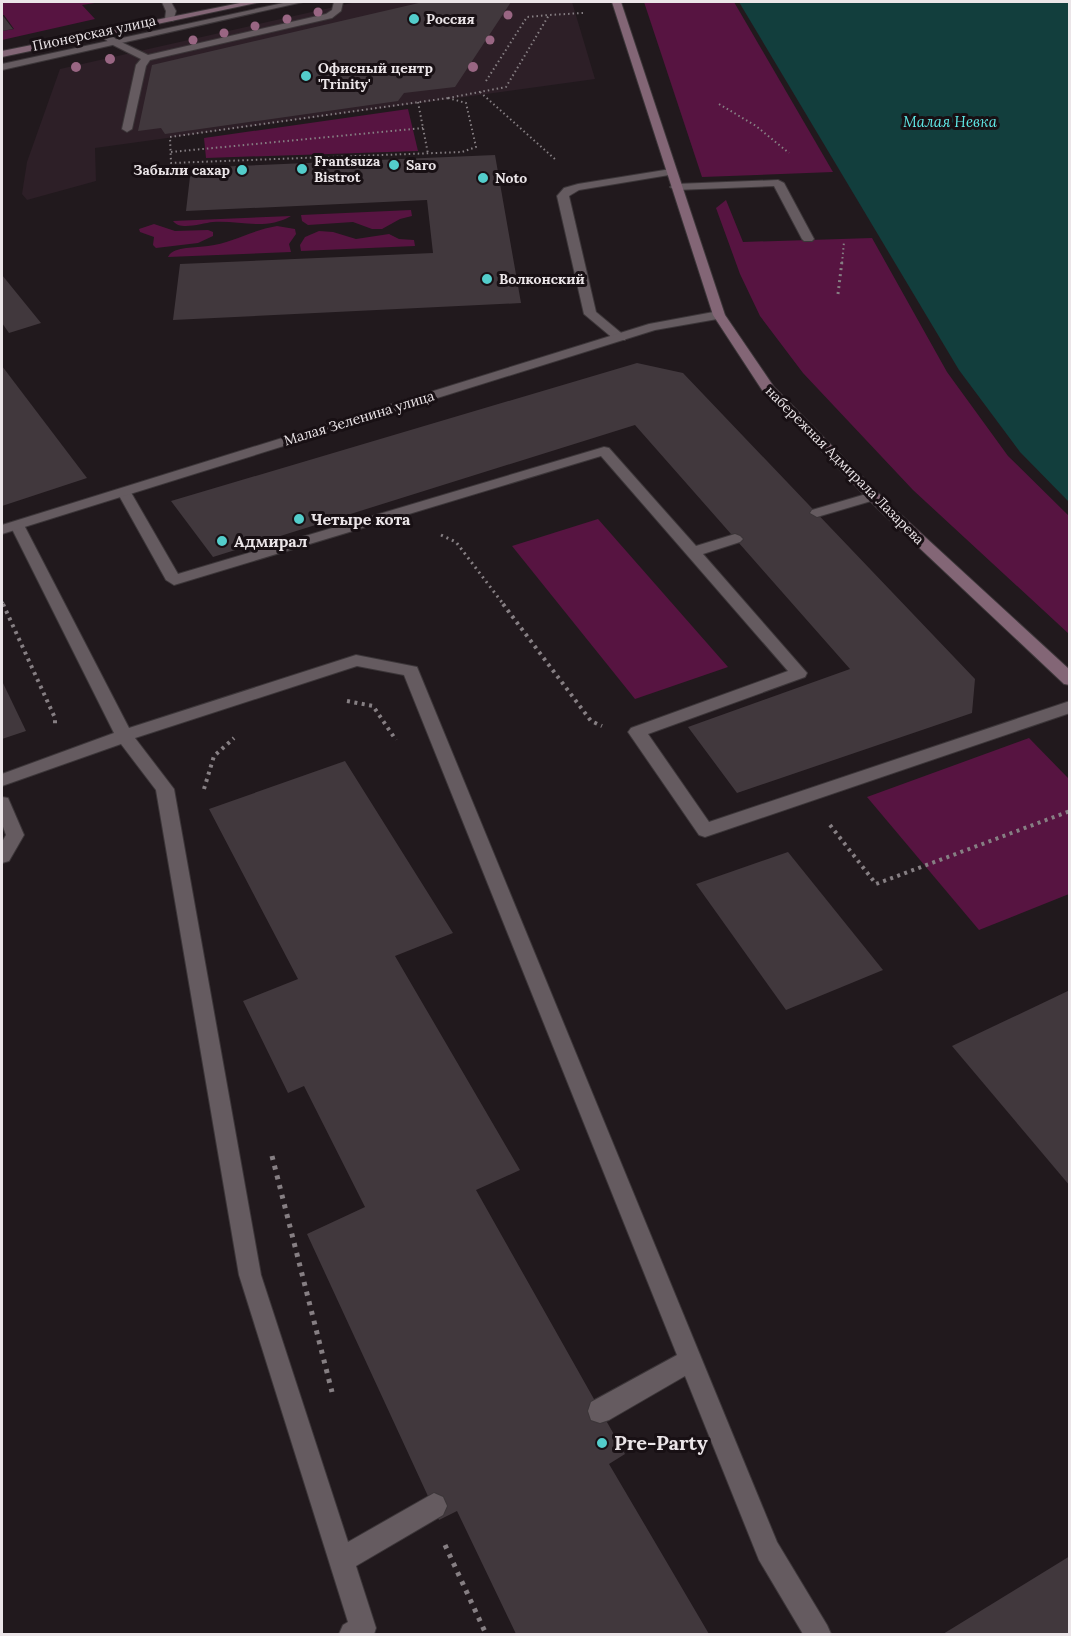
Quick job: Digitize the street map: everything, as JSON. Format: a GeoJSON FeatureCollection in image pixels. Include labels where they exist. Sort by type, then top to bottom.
{"type":"FeatureCollection","features":[{"type":"Feature","properties":{"kind":"main road","name":"Пионерская улица"},"geometry":{"type":"LineString","coordinates":[[2,54],[256,2]]}},
{"type":"Feature","properties":{"kind":"main road","name":"набережная Адмирала Лазарева"},"geometry":{"type":"LineString","coordinates":[[616,2],[719,315],[769,390],[873,496],[1070,680]]}},
{"type":"Feature","properties":{"kind":"street"},"geometry":{"type":"LineString","coordinates":[[166,2],[171,11],[170,19]]}},
{"type":"Feature","properties":{"kind":"street","name":"Пионерская улица"},"geometry":{"type":"LineString","coordinates":[[2,67],[298,2]]}},
{"type":"Feature","properties":{"kind":"street"},"geometry":{"type":"LineString","coordinates":[[127,129],[141,65],[147,58],[329,16],[336,10],[338,2]]}},
{"type":"Feature","properties":{"kind":"street"},"geometry":{"type":"LineString","coordinates":[[103,33],[114,42],[147,58]]}},
{"type":"Feature","properties":{"kind":"street"},"geometry":{"type":"LineString","coordinates":[[620,337],[590,314],[562,196],[568,190],[578,187],[671,172]]}},
{"type":"Feature","properties":{"kind":"street"},"geometry":{"type":"LineString","coordinates":[[676,187],[778,183],[808,239]]}},
{"type":"Feature","properties":{"kind":"street","name":"Малая Зеленина улица"},"geometry":{"type":"LineString","coordinates":[[9,527],[620,337],[671,322],[719,315]]}},
{"type":"Feature","properties":{"kind":"street"},"geometry":{"type":"LineString","coordinates":[[124,492],[174,580],[604,451],[799,673],[637,732],[705,830],[1070,707]]}},
{"type":"Feature","properties":{"kind":"street"},"geometry":{"type":"LineString","coordinates":[[817,513],[873,496]]}},
{"type":"Feature","properties":{"kind":"street"},"geometry":{"type":"LineString","coordinates":[[9,527],[124,736],[165,789],[250,1275],[363,1628],[352,1635]]}},
{"type":"Feature","properties":{"kind":"street"},"geometry":{"type":"LineString","coordinates":[[693,552],[735,539]]}},
{"type":"Feature","properties":{"kind":"street"},"geometry":{"type":"LineString","coordinates":[[2,780],[124,736],[356,660],[411,671],[768,1551],[818,1635]]}},
{"type":"Feature","properties":{"kind":"street"},"geometry":{"type":"LineString","coordinates":[[2,802],[15,835],[2,856]]}},
{"type":"Feature","properties":{"kind":"street"},"geometry":{"type":"LineString","coordinates":[[600,1411],[689,1360]]}},
{"type":"Feature","properties":{"kind":"street"},"geometry":{"type":"LineString","coordinates":[[342,1560],[434,1506]]}},
{"type":"Feature","properties":{"kind":"path"},"geometry":{"type":"LineString","coordinates":[[486,81],[526,17],[583,13]]}},
{"type":"Feature","properties":{"kind":"path"},"geometry":{"type":"LineString","coordinates":[[448,98],[466,103],[476,147],[462,152],[428,154],[171,163],[170,137],[448,98],[506,87],[549,15]]}},
{"type":"Feature","properties":{"kind":"path"},"geometry":{"type":"LineString","coordinates":[[479,92],[562,165]]}},
{"type":"Feature","properties":{"kind":"path"},"geometry":{"type":"LineString","coordinates":[[418,102],[428,154]]}},
{"type":"Feature","properties":{"kind":"path"},"geometry":{"type":"LineString","coordinates":[[171,152],[423,128]]}},
{"type":"Feature","properties":{"kind":"path"},"geometry":{"type":"LineString","coordinates":[[394,514],[456,542],[591,722],[646,745]]}},
{"type":"Feature","properties":{"kind":"path"},"geometry":{"type":"LineString","coordinates":[[2,602],[55,718],[55,728]]}},
{"type":"Feature","properties":{"kind":"path"},"geometry":{"type":"LineString","coordinates":[[339,699],[373,706],[398,742]]}},
{"type":"Feature","properties":{"kind":"path"},"geometry":{"type":"LineString","coordinates":[[202,796],[214,756],[241,731]]}},
{"type":"Feature","properties":{"kind":"path"},"geometry":{"type":"LineString","coordinates":[[808,796],[876,884],[1070,811]]}},
{"type":"Feature","properties":{"kind":"path"},"geometry":{"type":"LineString","coordinates":[[271,1155],[333,1395]]}},
{"type":"Feature","properties":{"kind":"path"},"geometry":{"type":"LineString","coordinates":[[442,1541],[486,1635]]}},
{"type":"Feature","properties":{"kind":"shaded area"},"geometry":{"type":"Polygon","coordinates":[[[2,2],[101,2],[82,5],[95,19],[2,40],[2,31],[14,29],[2,15],[2,2]]]}},
{"type":"Feature","properties":{"kind":"shaded area"},"geometry":{"type":"Polygon","coordinates":[[[356,2],[572,2],[595,79],[95,148],[96,181],[27,200],[22,194],[27,162],[60,69],[356,2]]]}},
{"type":"Feature","properties":{"kind":"shaded area"},"geometry":{"type":"Polygon","coordinates":[[[644,2],[734,2],[833,172],[702,177],[644,2]]]}},
{"type":"Feature","properties":{"kind":"shaded area"},"geometry":{"type":"Polygon","coordinates":[[[408,109],[418,151],[206,158],[204,138],[408,109]]]}},
{"type":"Feature","properties":{"kind":"shaded area"},"geometry":{"type":"Polygon","coordinates":[[[726,200],[743,242],[872,238],[947,372],[1008,456],[1069,516],[1069,634],[913,490],[803,373],[760,316],[740,274],[716,208],[726,200]]]}},
{"type":"Feature","properties":{"kind":"shaded area"},"geometry":{"type":"Polygon","coordinates":[[[411,210],[412,216],[400,219],[382,229],[372,229],[353,222],[308,225],[302,221],[301,215],[411,210]]]}},
{"type":"Feature","properties":{"kind":"shaded area"},"geometry":{"type":"Polygon","coordinates":[[[291,216],[262,224],[213,222],[181,226],[173,221],[291,216]]]}},
{"type":"Feature","properties":{"kind":"shaded area"},"geometry":{"type":"Polygon","coordinates":[[[154,224],[175,231],[208,230],[213,232],[213,236],[198,243],[156,248],[153,245],[154,237],[140,232],[139,229],[154,224]]]}},
{"type":"Feature","properties":{"kind":"shaded area"},"geometry":{"type":"Polygon","coordinates":[[[277,226],[295,229],[296,234],[289,244],[291,252],[168,257],[180,249],[217,244],[277,226]]]}},
{"type":"Feature","properties":{"kind":"shaded area"},"geometry":{"type":"Polygon","coordinates":[[[319,231],[333,232],[356,239],[389,234],[399,239],[414,240],[415,246],[301,251],[300,245],[305,237],[319,231]]]}},
{"type":"Feature","properties":{"kind":"shaded area"},"geometry":{"type":"Polygon","coordinates":[[[598,519],[728,667],[635,699],[512,546],[598,519]]]}},
{"type":"Feature","properties":{"kind":"shaded area"},"geometry":{"type":"Polygon","coordinates":[[[1029,738],[1069,779],[1069,894],[979,930],[867,797],[1029,738]]]}},
{"type":"Feature","properties":{"kind":"water","name":"Малая Невка"},"geometry":{"type":"Polygon","coordinates":[[[739,2],[1069,2],[1069,502],[1020,452],[959,370],[739,2]]]}},
{"type":"Feature","properties":{"kind":"building","name":"Офисный центр 'Trinity'"},"geometry":{"type":"Polygon","coordinates":[[[423,2],[511,2],[455,87],[404,93],[398,101],[165,134],[161,128],[138,131],[152,65],[423,2]]]}},
{"type":"Feature","properties":{"kind":"building"},"geometry":{"type":"Polygon","coordinates":[[[3,16],[13,29],[2,31],[3,16]]]}},
{"type":"Feature","properties":{"kind":"building"},"geometry":{"type":"Polygon","coordinates":[[[495,155],[521,303],[173,320],[180,264],[433,253],[427,200],[186,211],[191,168],[495,155]]]}},
{"type":"Feature","properties":{"kind":"building"},"geometry":{"type":"Polygon","coordinates":[[[2,275],[41,323],[9,333],[2,323],[2,275]]]}},
{"type":"Feature","properties":{"kind":"building"},"geometry":{"type":"Polygon","coordinates":[[[637,363],[683,373],[975,679],[972,713],[737,793],[688,727],[850,669],[635,425],[213,557],[171,501],[637,363]]]}},
{"type":"Feature","properties":{"kind":"building"},"geometry":{"type":"Polygon","coordinates":[[[2,366],[87,478],[2,506],[2,366]]]}},
{"type":"Feature","properties":{"kind":"building"},"geometry":{"type":"Polygon","coordinates":[[[2,681],[26,731],[2,739],[2,681]]]}},
{"type":"Feature","properties":{"kind":"building"},"geometry":{"type":"Polygon","coordinates":[[[345,761],[453,933],[395,956],[520,1170],[476,1190],[625,1454],[609,1464],[709,1634],[516,1634],[457,1511],[439,1520],[307,1234],[365,1207],[304,1086],[288,1093],[243,1001],[298,979],[209,809],[345,761]]]}},
{"type":"Feature","properties":{"kind":"building"},"geometry":{"type":"Polygon","coordinates":[[[788,852],[883,970],[786,1010],[696,884],[788,852]]]}},
{"type":"Feature","properties":{"kind":"building"},"geometry":{"type":"Polygon","coordinates":[[[1070,990],[1070,1186],[952,1046],[1070,990]]]}},
{"type":"Feature","properties":{"kind":"building"},"geometry":{"type":"Polygon","coordinates":[[[1070,1556],[1070,1634],[943,1634],[1070,1556]]]}},
{"type":"Feature","properties":{"kind":"place","name":"Россия"},"geometry":{"type":"Point","coordinates":[414,19]}},
{"type":"Feature","properties":{"kind":"place","name":"Офисный центр 'Trinity'"},"geometry":{"type":"Point","coordinates":[306,76]}},
{"type":"Feature","properties":{"kind":"place","name":"Saro"},"geometry":{"type":"Point","coordinates":[394,165]}},
{"type":"Feature","properties":{"kind":"place","name":"Frantsuza Bistrot"},"geometry":{"type":"Point","coordinates":[302,169]}},
{"type":"Feature","properties":{"kind":"place","name":"Забыли сахар"},"geometry":{"type":"Point","coordinates":[242,170]}},
{"type":"Feature","properties":{"kind":"place","name":"Noto"},"geometry":{"type":"Point","coordinates":[483,178]}},
{"type":"Feature","properties":{"kind":"place","name":"Волконский"},"geometry":{"type":"Point","coordinates":[487,279]}},
{"type":"Feature","properties":{"kind":"place","name":"Четыре кота"},"geometry":{"type":"Point","coordinates":[299,519]}},
{"type":"Feature","properties":{"kind":"place","name":"Адмирал"},"geometry":{"type":"Point","coordinates":[222,541]}},
{"type":"Feature","properties":{"kind":"place","name":"Pre-Party"},"geometry":{"type":"Point","coordinates":[602,1443]}}]}
